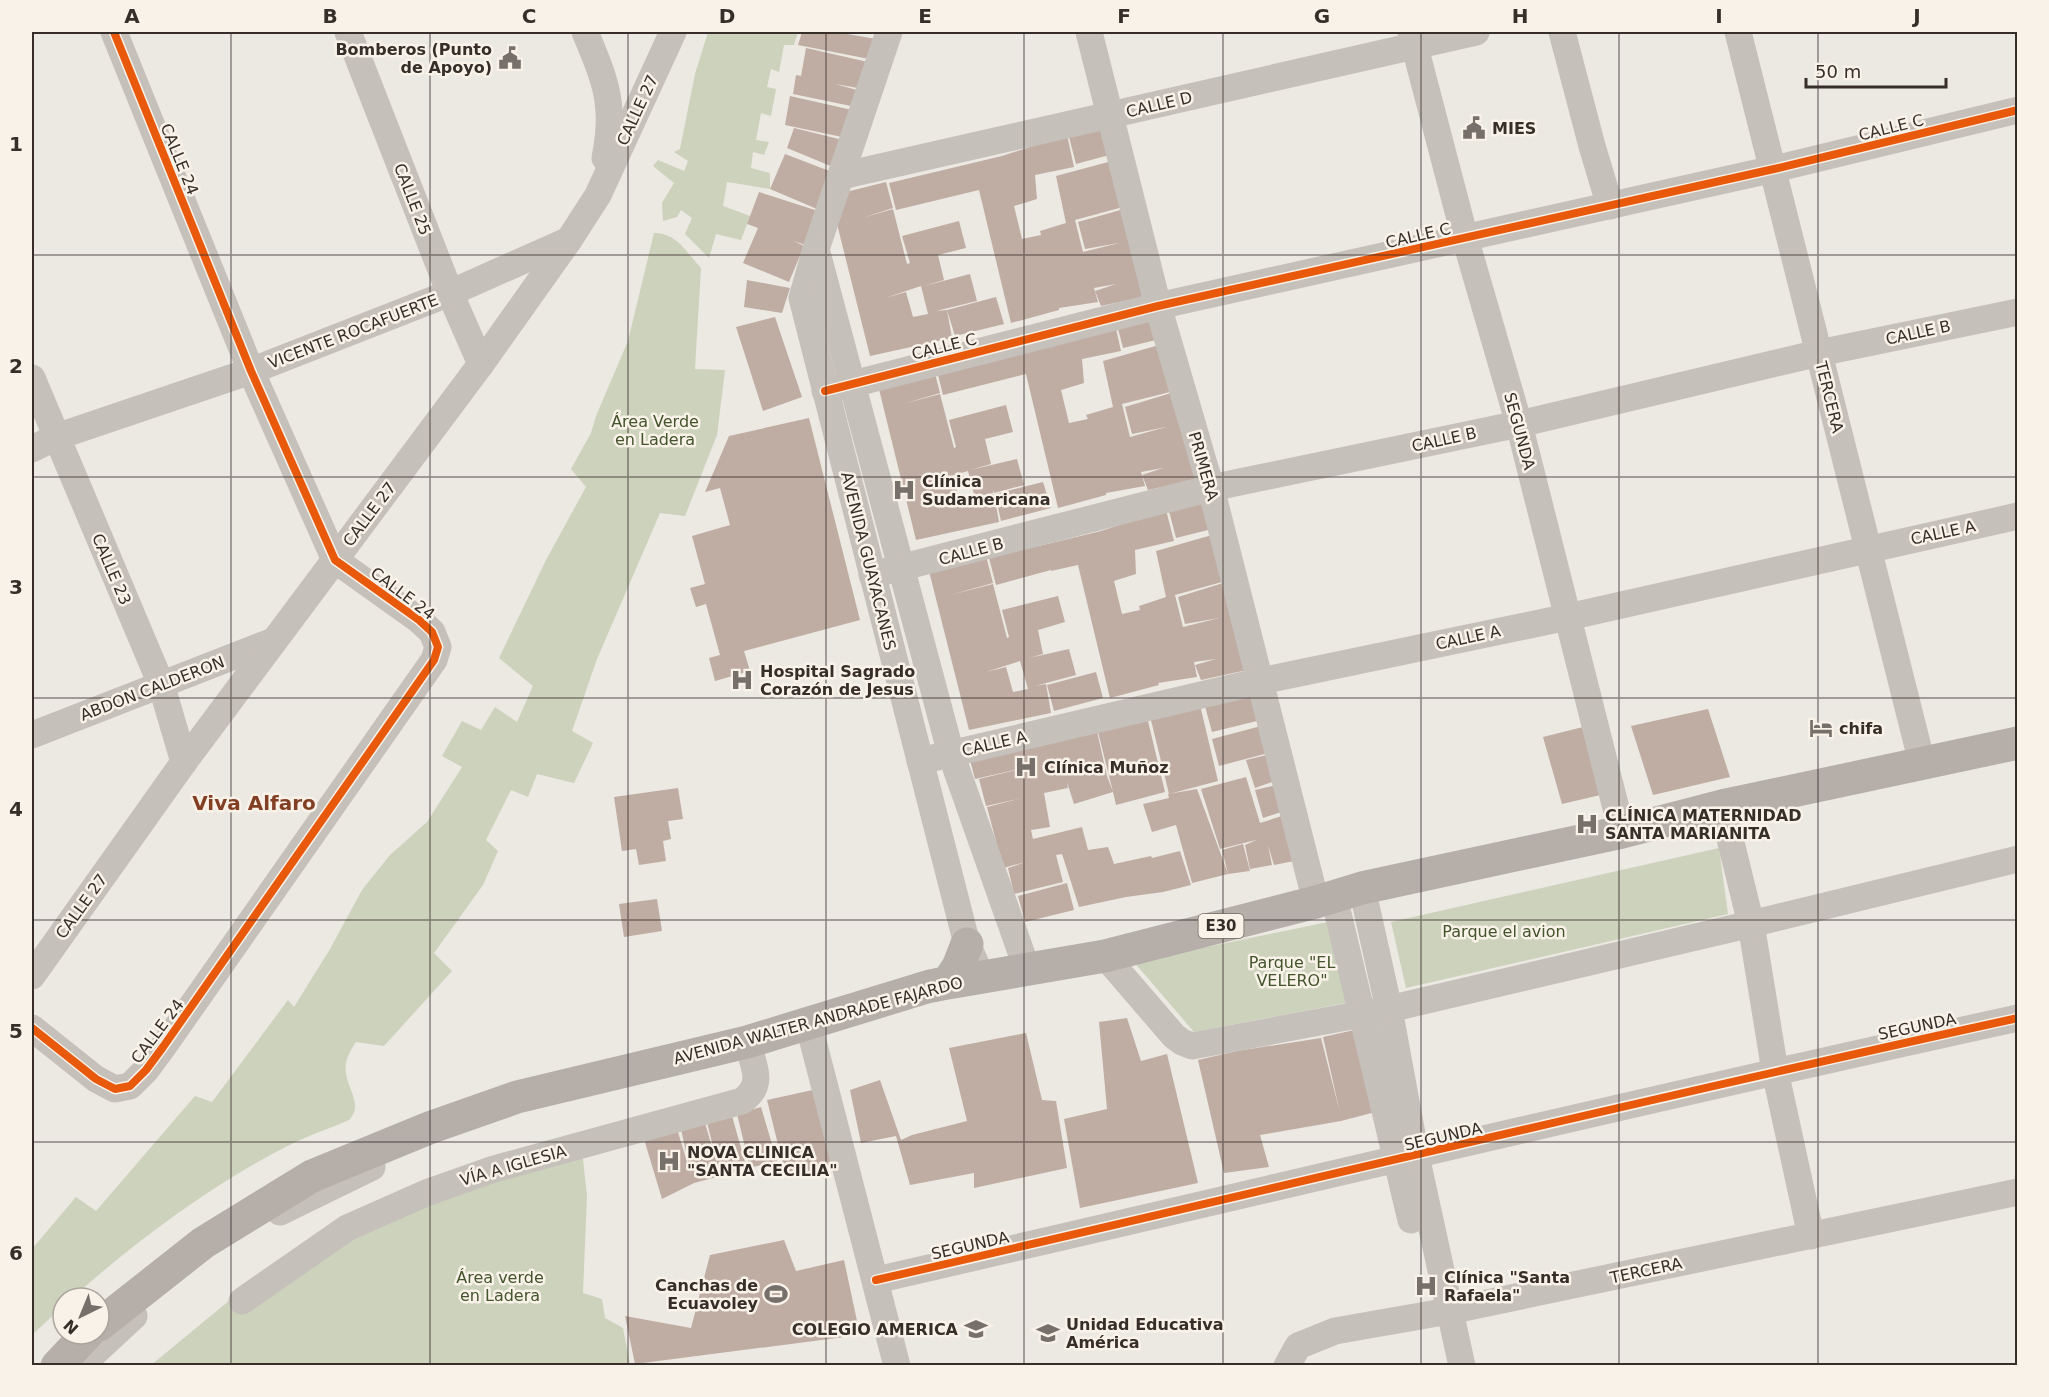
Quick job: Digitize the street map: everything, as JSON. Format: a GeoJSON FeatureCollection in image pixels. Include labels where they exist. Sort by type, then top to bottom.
{"type":"FeatureCollection","features":[{"type":"Feature","properties":{"kind":"main road","name":"AVENIDA WALTER ANDRADE FAJARDO"},"geometry":{"type":"LineString","coordinates":[[111,1316],[203,1243],[312,1176],[417,1133],[517,1097],[747,1042],[930,987],[1105,956],[1338,896],[1622,832],[1722,806],[2018,743]]}},
{"type":"Feature","properties":{"kind":"main road"},"geometry":{"type":"LineString","coordinates":[[930,987],[948,981],[958,967],[967,944]]}},
{"type":"Feature","properties":{"kind":"main road","name":"AVENIDA WALTER ANDRADE FAJARDO"},"geometry":{"type":"LineString","coordinates":[[111,1294],[200,1226],[263,1185],[372,1131],[417,1133]]}},
{"type":"Feature","properties":{"kind":"main road"},"geometry":{"type":"LineString","coordinates":[[36,1365],[54,1346]]}},
{"type":"Feature","properties":{"kind":"main road"},"geometry":{"type":"LineString","coordinates":[[57,1365],[75,1346]]}},
{"type":"Feature","properties":{"kind":"street","name":"CALLE 24"},"geometry":{"type":"LineString","coordinates":[[32,1028],[96,1079],[115,1089],[130,1086],[146,1070],[170,1037],[434,660],[438,647],[432,632],[419,621],[335,560],[251,371],[114,32]]}},
{"type":"Feature","properties":{"kind":"street","name":"CALLE 25"},"geometry":{"type":"LineString","coordinates":[[348,32],[450,293],[481,364]]}},
{"type":"Feature","properties":{"kind":"street"},"geometry":{"type":"LineString","coordinates":[[585,32],[604,77],[611,109],[608,144],[598,195]]}},
{"type":"Feature","properties":{"kind":"street","name":"CALLE 27"},"geometry":{"type":"LineString","coordinates":[[34,961],[481,364],[568,240],[598,195],[673,32]]}},
{"type":"Feature","properties":{"kind":"street","name":"AVENIDA GUAYACANES"},"geometry":{"type":"LineString","coordinates":[[889,32],[801,298],[967,944],[982,976]]}},
{"type":"Feature","properties":{"kind":"street","name":"PRIMERA"},"geometry":{"type":"LineString","coordinates":[[1089,32],[1158,306],[1211,488],[1261,681],[1338,896],[1376,1012],[1441,1312]]}},
{"type":"Feature","properties":{"kind":"street","name":"CALLE D"},"geometry":{"type":"LineString","coordinates":[[841,176],[1109,116],[1413,38],[1476,32]]}},
{"type":"Feature","properties":{"kind":"street"},"geometry":{"type":"LineString","coordinates":[[1562,32],[1610,206]]}},
{"type":"Feature","properties":{"kind":"street","name":"TERCERA"},"geometry":{"type":"LineString","coordinates":[[1738,32],[1922,763]]}},
{"type":"Feature","properties":{"kind":"street","name":"SEGUNDA"},"geometry":{"type":"LineString","coordinates":[[1413,38],[1465,238],[1519,424],[1622,832]]}},
{"type":"Feature","properties":{"kind":"street","name":"CALLE C"},"geometry":{"type":"LineString","coordinates":[[825,391],[852,382],[1158,306],[1774,169],[2018,110]]}},
{"type":"Feature","properties":{"kind":"street","name":"VICENTE ROCAFUERTE"},"geometry":{"type":"LineString","coordinates":[[32,449],[56,437],[251,371],[450,293],[568,240]]}},
{"type":"Feature","properties":{"kind":"street","name":"AVENIDA GUAYACANES"},"geometry":{"type":"LineString","coordinates":[[816,249],[951,754],[1027,969]]}},
{"type":"Feature","properties":{"kind":"street","name":"CALLE B"},"geometry":{"type":"LineString","coordinates":[[872,575],[1211,488],[1519,424],[1820,352],[2018,312]]}},
{"type":"Feature","properties":{"kind":"street","name":"CALLE 23"},"geometry":{"type":"LineString","coordinates":[[32,378],[160,684],[184,762]]}},
{"type":"Feature","properties":{"kind":"street","name":"CALLE A"},"geometry":{"type":"LineString","coordinates":[[920,761],[1261,681],[1568,617],[2018,516]]}},
{"type":"Feature","properties":{"kind":"street","name":"ABDON CALDERON"},"geometry":{"type":"LineString","coordinates":[[32,735],[273,641]]}},
{"type":"Feature","properties":{"kind":"street"},"geometry":{"type":"LineString","coordinates":[[1722,806],[1751,924],[1775,1071],[1811,1236]]}},
{"type":"Feature","properties":{"kind":"street"},"geometry":{"type":"LineString","coordinates":[[1105,956],[1174,1036],[1192,1046],[1376,1012],[2018,859]]}},
{"type":"Feature","properties":{"kind":"street","name":"SEGUNDA"},"geometry":{"type":"LineString","coordinates":[[876,1280],[1775,1071],[2018,1018]]}},
{"type":"Feature","properties":{"kind":"street"},"geometry":{"type":"LineString","coordinates":[[808,1022],[897,1365]]}},
{"type":"Feature","properties":{"kind":"street","name":"VÍA A IGLESIA"},"geometry":{"type":"LineString","coordinates":[[242,1300],[347,1228],[426,1192],[494,1169],[742,1101],[754,1090],[757,1083],[747,1042]]}},
{"type":"Feature","properties":{"kind":"street","name":"AVENIDA WALTER ANDRADE FAJARDO"},"geometry":{"type":"LineString","coordinates":[[80,1365],[101,1344],[184,1273],[286,1208],[389,1160],[417,1133]]}},
{"type":"Feature","properties":{"kind":"street","name":"TERCERA"},"geometry":{"type":"LineString","coordinates":[[1287,1365],[1298,1346],[1335,1331],[1441,1312],[2018,1191]]}},
{"type":"Feature","properties":{"kind":"street"},"geometry":{"type":"LineString","coordinates":[[1441,1312],[1445,1365]]}},
{"type":"Feature","properties":{"kind":"street"},"geometry":{"type":"LineString","coordinates":[[1441,1312],[1462,1365]]}},
{"type":"Feature","properties":{"kind":"green space"},"geometry":{"type":"Polygon","coordinates":[[[708,32],[798,32],[794,45],[784,45],[779,72],[771,69],[767,87],[776,89],[771,116],[761,113],[756,140],[769,142],[764,155],[753,152],[751,168],[770,173],[770,189],[727,182],[723,206],[750,216],[741,240],[716,234],[709,258],[685,234],[692,218],[681,210],[677,217],[663,221],[662,203],[674,183],[653,166],[658,160],[684,171],[688,161],[674,152],[680,149],[695,74],[708,32]]]}},
{"type":"Feature","properties":{"kind":"green space","name":"Área Verde en Ladera"},"geometry":{"type":"Polygon","coordinates":[[[654,233],[669,236],[686,250],[701,268],[695,369],[725,370],[717,435],[685,516],[660,513],[597,659],[572,731],[593,743],[574,783],[537,774],[528,797],[511,790],[486,840],[498,851],[483,885],[434,953],[452,971],[384,1046],[356,1042],[349,1053],[346,1061],[346,1074],[355,1109],[349,1120],[304,1138],[239,1173],[180,1212],[86,1286],[51,1286],[51,1317],[32,1335],[32,1249],[76,1197],[96,1211],[195,1096],[212,1102],[288,1000],[294,1007],[330,949],[362,890],[390,855],[427,822],[462,767],[442,756],[462,721],[481,730],[495,707],[517,722],[533,686],[499,658],[546,560],[586,487],[571,469],[591,433],[628,341],[654,233]]]}},
{"type":"Feature","properties":{"kind":"green space","name":"Parque el avion"},"geometry":{"type":"Polygon","coordinates":[[[1719,848],[1728,914],[1406,988],[1391,922],[1719,848]]]}},
{"type":"Feature","properties":{"kind":"green space","name":"Parque \"EL VELERO\""},"geometry":{"type":"Polygon","coordinates":[[[1328,922],[1346,1003],[1194,1032],[1134,962],[1328,922]]]}},
{"type":"Feature","properties":{"kind":"green space","name":"Área verde en Ladera"},"geometry":{"type":"Polygon","coordinates":[[[580,1132],[587,1196],[583,1293],[602,1299],[605,1318],[623,1328],[630,1365],[150,1366],[264,1272],[580,1132]]]}},
{"type":"Feature","properties":{"kind":"building"},"geometry":{"type":"Polygon","coordinates":[[[802,32],[836,32],[876,39],[869,59],[798,45],[802,32]]]}},
{"type":"Feature","properties":{"kind":"building"},"geometry":{"type":"Polygon","coordinates":[[[806,48],[868,62],[858,88],[835,84],[857,90],[851,106],[793,94],[796,75],[801,76],[806,48]]]}},
{"type":"Feature","properties":{"kind":"building"},"geometry":{"type":"Polygon","coordinates":[[[790,96],[852,110],[842,137],[785,125],[790,96]]]}},
{"type":"Feature","properties":{"kind":"building"},"geometry":{"type":"Polygon","coordinates":[[[1106,126],[1113,154],[1076,164],[1069,137],[1106,126]]]}},
{"type":"Feature","properties":{"kind":"building"},"geometry":{"type":"Polygon","coordinates":[[[794,128],[843,140],[833,167],[787,148],[794,128]]]}},
{"type":"Feature","properties":{"kind":"building"},"geometry":{"type":"Polygon","coordinates":[[[1067,135],[1074,167],[1035,175],[1037,199],[1014,206],[1022,239],[1041,235],[1040,231],[1066,223],[1056,176],[1112,161],[1123,207],[1075,220],[1083,252],[1119,243],[1085,249],[1078,222],[1124,209],[1147,296],[1101,306],[1095,291],[1116,284],[1094,288],[1098,302],[1059,308],[1059,310],[1011,323],[979,190],[896,210],[889,183],[1002,156],[1067,135]]]}},
{"type":"Feature","properties":{"kind":"building"},"geometry":{"type":"Polygon","coordinates":[[[785,154],[832,172],[817,209],[770,189],[785,154]]]}},
{"type":"Feature","properties":{"kind":"building"},"geometry":{"type":"Polygon","coordinates":[[[886,182],[893,208],[862,218],[893,209],[907,264],[910,263],[902,236],[959,221],[966,248],[938,255],[944,280],[924,286],[970,274],[977,301],[936,311],[947,310],[952,338],[870,356],[830,196],[886,182]],[[921,286],[885,298],[906,292],[913,317],[928,314],[921,286]]]}},
{"type":"Feature","properties":{"kind":"building"},"geometry":{"type":"Polygon","coordinates":[[[759,192],[818,211],[805,245],[794,241],[804,246],[789,282],[743,263],[758,228],[747,224],[759,192]]]}},
{"type":"Feature","properties":{"kind":"building"},"geometry":{"type":"Polygon","coordinates":[[[747,280],[790,288],[782,313],[744,307],[747,280]]]}},
{"type":"Feature","properties":{"kind":"building"},"geometry":{"type":"Polygon","coordinates":[[[996,297],[1004,324],[955,336],[947,310],[996,297]]]}},
{"type":"Feature","properties":{"kind":"building"},"geometry":{"type":"Polygon","coordinates":[[[1153,311],[1160,339],[1123,348],[1116,321],[1153,311]]]}},
{"type":"Feature","properties":{"kind":"building"},"geometry":{"type":"Polygon","coordinates":[[[775,317],[802,397],[763,411],[736,327],[775,317]]]}},
{"type":"Feature","properties":{"kind":"building"},"geometry":{"type":"Polygon","coordinates":[[[1114,320],[1121,351],[1082,359],[1084,383],[1061,390],[1069,423],[1088,419],[1086,415],[1113,407],[1103,361],[1159,345],[1170,392],[1122,404],[1130,437],[1166,427],[1132,434],[1125,407],[1171,393],[1195,480],[1148,490],[1142,475],[1163,468],[1141,472],[1145,486],[1106,493],[1106,495],[1058,508],[1026,374],[943,395],[936,367],[1048,339],[1052,349],[1050,340],[1114,320]]]}},
{"type":"Feature","properties":{"kind":"building"},"geometry":{"type":"Polygon","coordinates":[[[933,366],[940,393],[903,404],[940,394],[954,448],[956,447],[949,420],[1006,405],[1013,432],[985,439],[991,464],[970,470],[1017,459],[1024,485],[994,493],[993,490],[993,493],[983,496],[994,494],[999,522],[916,540],[877,381],[933,366]],[[968,471],[931,482],[953,476],[960,502],[975,498],[968,471]]]}},
{"type":"Feature","properties":{"kind":"building","name":"Hospital Sagrado Corazón de Jesus"},"geometry":{"type":"Polygon","coordinates":[[[809,418],[860,620],[744,651],[750,671],[715,681],[709,658],[720,655],[706,604],[696,607],[690,588],[705,584],[692,536],[730,525],[720,488],[705,492],[729,436],[809,418]]]}},
{"type":"Feature","properties":{"kind":"building"},"geometry":{"type":"Polygon","coordinates":[[[1043,482],[1051,508],[1001,521],[995,494],[1043,482]]]}},
{"type":"Feature","properties":{"kind":"building"},"geometry":{"type":"Polygon","coordinates":[[[1206,501],[1212,529],[1176,538],[1169,511],[1206,501]]]}},
{"type":"Feature","properties":{"kind":"building"},"geometry":{"type":"Polygon","coordinates":[[[1166,510],[1174,541],[1135,550],[1136,574],[1114,581],[1122,614],[1140,610],[1139,606],[1166,597],[1156,551],[1212,535],[1222,582],[1175,595],[1183,627],[1219,618],[1185,624],[1178,597],[1223,583],[1247,670],[1201,680],[1195,665],[1216,659],[1194,662],[1197,677],[1158,683],[1159,685],[1110,698],[1078,565],[996,585],[989,558],[1101,531],[1166,510]]]}},
{"type":"Feature","properties":{"kind":"building"},"geometry":{"type":"Polygon","coordinates":[[[986,556],[993,583],[950,595],[993,584],[1007,638],[1009,637],[1002,610],[1058,596],[1065,622],[1038,630],[1043,654],[1029,658],[1069,649],[1076,675],[1035,686],[1046,684],[1051,713],[969,730],[929,571],[986,556]],[[1020,661],[986,672],[1006,667],[1013,692],[1028,689],[1020,661]]]}},
{"type":"Feature","properties":{"kind":"building"},"geometry":{"type":"Polygon","coordinates":[[[1096,672],[1103,698],[1054,711],[1047,685],[1096,672]]]}},
{"type":"Feature","properties":{"kind":"building"},"geometry":{"type":"Polygon","coordinates":[[[1254,693],[1261,720],[1212,732],[1205,706],[1254,693]]]}},
{"type":"Feature","properties":{"kind":"building"},"geometry":{"type":"Polygon","coordinates":[[[1200,705],[1218,781],[1169,794],[1150,716],[1200,705]]]}},
{"type":"Feature","properties":{"kind":"building"},"geometry":{"type":"Polygon","coordinates":[[[1708,709],[1730,777],[1653,795],[1631,726],[1708,709]]]}},
{"type":"Feature","properties":{"kind":"building"},"geometry":{"type":"Polygon","coordinates":[[[1147,717],[1165,792],[1116,805],[1097,728],[1147,717]]]}},
{"type":"Feature","properties":{"kind":"building"},"geometry":{"type":"Polygon","coordinates":[[[1261,726],[1268,753],[1219,766],[1212,739],[1261,726]]]}},
{"type":"Feature","properties":{"kind":"building"},"geometry":{"type":"Polygon","coordinates":[[[1587,726],[1609,793],[1562,804],[1543,737],[1587,726]]]}},
{"type":"Feature","properties":{"kind":"building"},"geometry":{"type":"Polygon","coordinates":[[[1096,727],[1113,792],[1074,804],[1067,782],[1068,788],[1044,793],[1050,827],[1031,830],[1033,839],[1082,827],[1088,850],[1108,847],[1114,864],[1180,851],[1191,885],[1079,907],[1062,854],[1056,855],[1063,882],[1014,894],[1008,868],[1026,862],[1003,868],[987,807],[1022,798],[986,806],[979,779],[1024,768],[975,779],[968,752],[1053,732],[1096,727]]]}},
{"type":"Feature","properties":{"kind":"building"},"geometry":{"type":"Polygon","coordinates":[[[1271,754],[1278,780],[1255,788],[1246,760],[1271,754]]]}},
{"type":"Feature","properties":{"kind":"building"},"geometry":{"type":"Polygon","coordinates":[[[1246,777],[1260,823],[1291,813],[1304,859],[1274,865],[1268,845],[1272,865],[1250,869],[1245,845],[1256,840],[1220,849],[1201,789],[1246,777]]]}},
{"type":"Feature","properties":{"kind":"building"},"geometry":{"type":"Polygon","coordinates":[[[1280,784],[1287,810],[1263,818],[1255,790],[1280,784]]]}},
{"type":"Feature","properties":{"kind":"building"},"geometry":{"type":"Polygon","coordinates":[[[678,788],[683,819],[668,821],[671,839],[663,841],[666,861],[639,865],[636,849],[622,851],[614,797],[678,788]]]}},
{"type":"Feature","properties":{"kind":"building"},"geometry":{"type":"Polygon","coordinates":[[[1197,789],[1228,874],[1192,883],[1176,825],[1152,832],[1143,804],[1169,798],[1168,794],[1197,789]]]}},
{"type":"Feature","properties":{"kind":"building"},"geometry":{"type":"Polygon","coordinates":[[[1243,844],[1250,871],[1228,874],[1222,850],[1243,844]]]}},
{"type":"Feature","properties":{"kind":"building"},"geometry":{"type":"Polygon","coordinates":[[[1067,883],[1074,910],[1025,922],[1018,896],[1067,883]]]}},
{"type":"Feature","properties":{"kind":"building"},"geometry":{"type":"Polygon","coordinates":[[[657,899],[662,931],[624,937],[619,904],[657,899]]]}},
{"type":"Feature","properties":{"kind":"building"},"geometry":{"type":"Polygon","coordinates":[[[1127,1018],[1141,1061],[1167,1054],[1198,1183],[1080,1208],[1064,1119],[1107,1109],[1099,1022],[1127,1018]]]}},
{"type":"Feature","properties":{"kind":"building"},"geometry":{"type":"Polygon","coordinates":[[[1363,1028],[1383,1110],[1341,1121],[1260,1135],[1269,1167],[1224,1173],[1198,1060],[1237,1051],[1321,1038],[1340,1113],[1323,1037],[1363,1028]]]}},
{"type":"Feature","properties":{"kind":"building"},"geometry":{"type":"Polygon","coordinates":[[[1026,1033],[1042,1100],[1056,1101],[1067,1168],[974,1188],[974,1173],[910,1185],[896,1136],[861,1143],[850,1090],[880,1080],[901,1140],[967,1121],[949,1048],[1026,1033]]]}},
{"type":"Feature","properties":{"kind":"building"},"geometry":{"type":"Polygon","coordinates":[[[817,1089],[835,1164],[786,1177],[767,1100],[817,1089]]]}},
{"type":"Feature","properties":{"kind":"building"},"geometry":{"type":"Polygon","coordinates":[[[761,1107],[777,1161],[750,1168],[737,1114],[761,1107]]]}},
{"type":"Feature","properties":{"kind":"building"},"geometry":{"type":"Polygon","coordinates":[[[732,1116],[747,1169],[694,1183],[662,1199],[644,1139],[677,1129],[691,1175],[681,1129],[705,1123],[719,1171],[707,1122],[732,1116]]]}},
{"type":"Feature","properties":{"kind":"building","name":"Canchas de Ecuavoley"},"geometry":{"type":"Polygon","coordinates":[[[784,1240],[796,1271],[844,1260],[860,1335],[635,1364],[625,1316],[691,1328],[710,1255],[784,1240]]]}},
{"type":"Feature","properties":{"kind":"cycle path"},"geometry":{"type":"LineString","coordinates":[[32,1028],[96,1079],[115,1089],[130,1086],[146,1070],[163,1047],[434,660],[438,647],[432,632],[419,620],[335,560],[251,371],[114,32]]}},
{"type":"Feature","properties":{"kind":"cycle path"},"geometry":{"type":"LineString","coordinates":[[825,391],[1158,306],[1774,169],[2018,110]]}},
{"type":"Feature","properties":{"kind":"cycle path"},"geometry":{"type":"LineString","coordinates":[[876,1280],[1589,1114],[2018,1018]]}},
{"type":"Feature","properties":{"kind":"place","name":"Bomberos (Punto de Apoyo)"},"geometry":{"type":"Point","coordinates":[510,58]}},
{"type":"Feature","properties":{"kind":"place","name":"MIES"},"geometry":{"type":"Point","coordinates":[1474,128]}},
{"type":"Feature","properties":{"kind":"place","name":"Clínica Sudamericana"},"geometry":{"type":"Point","coordinates":[904,490]}},
{"type":"Feature","properties":{"kind":"place","name":"Hospital Sagrado Corazón de Jesus"},"geometry":{"type":"Point","coordinates":[742,680]}},
{"type":"Feature","properties":{"kind":"place","name":"chifa"},"geometry":{"type":"Point","coordinates":[1821,728]}},
{"type":"Feature","properties":{"kind":"place","name":"Clínica Muñoz"},"geometry":{"type":"Point","coordinates":[1026,767]}},
{"type":"Feature","properties":{"kind":"place","name":"CLÍNICA MATERNIDAD SANTA MARIANITA"},"geometry":{"type":"Point","coordinates":[1587,824]}},
{"type":"Feature","properties":{"kind":"place","name":"NOVA CLINICA \"SANTA CECILIA\""},"geometry":{"type":"Point","coordinates":[669,1161]}},
{"type":"Feature","properties":{"kind":"place","name":"Clínica \"Santa Rafaela\""},"geometry":{"type":"Point","coordinates":[1426,1286]}},
{"type":"Feature","properties":{"kind":"place","name":"Canchas de Ecuavoley"},"geometry":{"type":"Point","coordinates":[776,1294]}},
{"type":"Feature","properties":{"kind":"place","name":"COLEGIO AMERICA"},"geometry":{"type":"Point","coordinates":[976,1329]}},
{"type":"Feature","properties":{"kind":"place","name":"Unidad Educativa América"},"geometry":{"type":"Point","coordinates":[1048,1333]}},
{"type":"Feature","properties":{"kind":"district","name":"Viva Alfaro"},"geometry":{"type":"Point","coordinates":[254,803]}}]}
